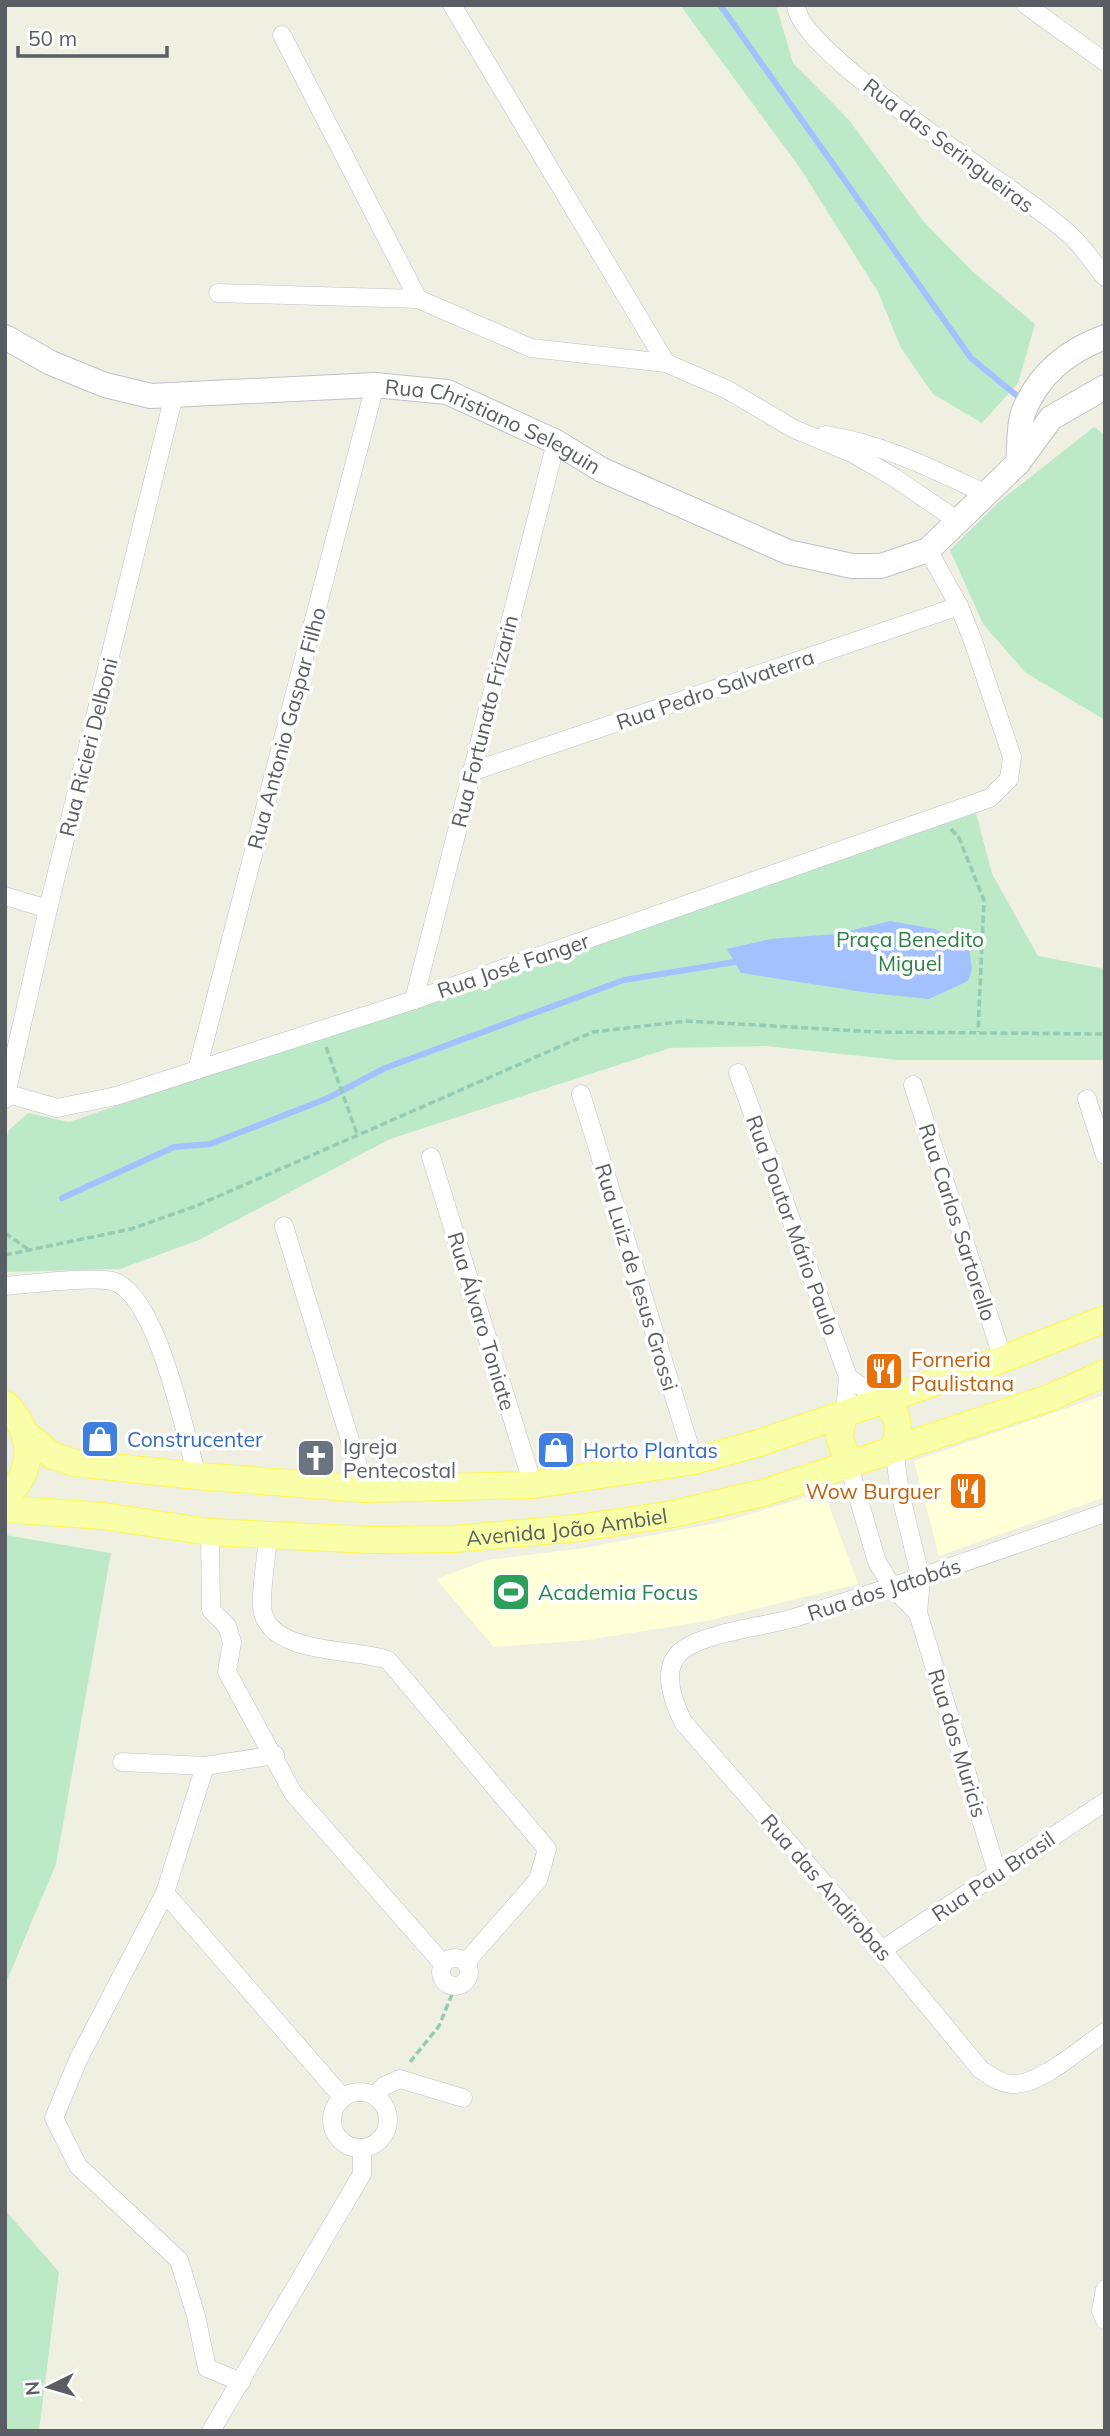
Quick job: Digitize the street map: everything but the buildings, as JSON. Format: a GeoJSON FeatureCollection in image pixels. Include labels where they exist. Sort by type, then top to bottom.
{"type":"FeatureCollection","features":[{"type":"Feature","properties":{"kind":"main road","name":"Rua Christiano Seleguin"},"geometry":{"type":"LineString","coordinates":[[5,337],[51,363],[105,385],[151,396],[375,385],[447,392],[556,442],[603,470],[788,552],[852,566],[881,565],[928,550],[1018,463],[1051,418],[1105,387]]}},
{"type":"Feature","properties":{"kind":"main road"},"geometry":{"type":"LineString","coordinates":[[1018,463],[1023,415],[1042,376],[1072,350],[1105,337]]}},
{"type":"Feature","properties":{"kind":"main road"},"geometry":{"type":"LineString","coordinates":[[1042,376],[1047,395],[1065,408]]}},
{"type":"Feature","properties":{"kind":"main road"},"geometry":{"type":"LineString","coordinates":[[27,1435],[54,1456],[75,1463],[197,1476],[365,1489],[533,1485],[694,1461],[1003,1359],[1105,1319]]}},
{"type":"Feature","properties":{"kind":"main road","name":"Avenida João Ambiel"},"geometry":{"type":"LineString","coordinates":[[5,1509],[103,1516],[211,1532],[268,1537],[454,1539],[578,1528],[712,1505],[764,1493],[1049,1398],[1105,1373]]}},
{"type":"Feature","properties":{"kind":"main road"},"geometry":{"type":"LineString","coordinates":[[881,1401],[892,1408],[897,1418],[898,1433],[894,1449]]}},
{"type":"Feature","properties":{"kind":"main road"},"geometry":{"type":"LineString","coordinates":[[5,1404],[19,1418],[27,1435],[29,1454],[24,1473],[5,1496]]}},
{"type":"Feature","properties":{"kind":"main road"},"geometry":{"type":"LineString","coordinates":[[845,1413],[839,1436],[849,1466]]}},
{"type":"Feature","properties":{"kind":"street"},"geometry":{"type":"LineString","coordinates":[[452,5],[666,363]]}},
{"type":"Feature","properties":{"kind":"street"},"geometry":{"type":"LineString","coordinates":[[1026,5],[1105,62]]}},
{"type":"Feature","properties":{"kind":"street","name":"Rua das Seringueiras"},"geometry":{"type":"LineString","coordinates":[[796,7],[805,25],[842,65],[1071,236],[1105,277]]}},
{"type":"Feature","properties":{"kind":"street"},"geometry":{"type":"LineString","coordinates":[[282,35],[418,299]]}},
{"type":"Feature","properties":{"kind":"street"},"geometry":{"type":"LineString","coordinates":[[218,293],[418,299],[531,348],[666,363],[726,389],[794,429],[854,454],[958,521]]}},
{"type":"Feature","properties":{"kind":"street","name":"Rua Antonio Gaspar Filho"},"geometry":{"type":"LineString","coordinates":[[197,1070],[375,385]]}},
{"type":"Feature","properties":{"kind":"street","name":"Rua Ricieri Delboni"},"geometry":{"type":"LineString","coordinates":[[6,1095],[48,909],[174,395]]}},
{"type":"Feature","properties":{"kind":"street"},"geometry":{"type":"LineString","coordinates":[[794,429],[860,440],[907,457],[986,494]]}},
{"type":"Feature","properties":{"kind":"street","name":"Rua Fortunato Frizarin"},"geometry":{"type":"LineString","coordinates":[[414,1000],[556,442]]}},
{"type":"Feature","properties":{"kind":"street"},"geometry":{"type":"LineString","coordinates":[[928,550],[959,606]]}},
{"type":"Feature","properties":{"kind":"street","name":"Rua José Fanger"},"geometry":{"type":"LineString","coordinates":[[6,1095],[57,1108],[116,1097],[414,1000],[990,798],[1009,779],[1012,757],[959,606]]}},
{"type":"Feature","properties":{"kind":"street","name":"Rua Pedro Salvaterra"},"geometry":{"type":"LineString","coordinates":[[471,772],[959,606]]}},
{"type":"Feature","properties":{"kind":"street"},"geometry":{"type":"LineString","coordinates":[[5,896],[48,909]]}},
{"type":"Feature","properties":{"kind":"street","name":"Rua Doutor Mário Paulo"},"geometry":{"type":"LineString","coordinates":[[738,1073],[848,1377],[845,1413]]}},
{"type":"Feature","properties":{"kind":"street","name":"Rua Carlos Sartorello"},"geometry":{"type":"LineString","coordinates":[[912,1085],[1003,1359]]}},
{"type":"Feature","properties":{"kind":"street","name":"Rua Luiz de Jesus Grossi"},"geometry":{"type":"LineString","coordinates":[[581,1094],[694,1461]]}},
{"type":"Feature","properties":{"kind":"street"},"geometry":{"type":"LineString","coordinates":[[1087,1099],[1105,1155]]}},
{"type":"Feature","properties":{"kind":"street","name":"Rua Álvaro Toniate"},"geometry":{"type":"LineString","coordinates":[[431,1157],[533,1485]]}},
{"type":"Feature","properties":{"kind":"street"},"geometry":{"type":"LineString","coordinates":[[284,1226],[365,1489]]}},
{"type":"Feature","properties":{"kind":"street"},"geometry":{"type":"LineString","coordinates":[[5,1286],[111,1280],[133,1294],[155,1330],[197,1476]]}},
{"type":"Feature","properties":{"kind":"street"},"geometry":{"type":"LineString","coordinates":[[848,1377],[881,1401]]}},
{"type":"Feature","properties":{"kind":"street","name":"Rua dos Muricis"},"geometry":{"type":"LineString","coordinates":[[894,1449],[900,1493],[921,1579],[918,1613],[997,1872]]}},
{"type":"Feature","properties":{"kind":"street","name":"Rua dos Muricis"},"geometry":{"type":"LineString","coordinates":[[849,1466],[877,1562],[893,1588],[918,1613]]}},
{"type":"Feature","properties":{"kind":"street","name":"Rua dos Jatobás"},"geometry":{"type":"LineString","coordinates":[[670,1670],[682,1649],[710,1639],[775,1624],[921,1579],[1105,1513]]}},
{"type":"Feature","properties":{"kind":"street"},"geometry":{"type":"LineString","coordinates":[[211,1532],[211,1609],[227,1626],[232,1642],[227,1672],[275,1755],[293,1794],[443,1964]]}},
{"type":"Feature","properties":{"kind":"street"},"geometry":{"type":"LineString","coordinates":[[268,1537],[262,1612],[274,1632],[304,1646],[370,1653],[388,1660],[547,1849],[538,1881],[466,1962]]}},
{"type":"Feature","properties":{"kind":"street","name":"Rua das Andirobas"},"geometry":{"type":"LineString","coordinates":[[670,1670],[670,1694],[683,1722],[882,1950],[981,2070],[996,2080],[1012,2084],[1032,2081],[1105,2032]]}},
{"type":"Feature","properties":{"kind":"street"},"geometry":{"type":"LineString","coordinates":[[122,1762],[205,1766],[275,1755]]}},
{"type":"Feature","properties":{"kind":"street"},"geometry":{"type":"LineString","coordinates":[[205,1766],[165,1893],[78,2060],[54,2118],[78,2166],[179,2260],[196,2316],[207,2368],[241,2382]]}},
{"type":"Feature","properties":{"kind":"street","name":"Rua Pau Brasil"},"geometry":{"type":"LineString","coordinates":[[882,1950],[1105,1802]]}},
{"type":"Feature","properties":{"kind":"street"},"geometry":{"type":"LineString","coordinates":[[165,1893],[343,2098]]}},
{"type":"Feature","properties":{"kind":"street"},"geometry":{"type":"LineString","coordinates":[[454,1957],[466,1962],[469,1975],[462,1985],[456,1987],[444,1982],[441,1976],[443,1964],[454,1957]]}},
{"type":"Feature","properties":{"kind":"street"},"geometry":{"type":"LineString","coordinates":[[375,2096],[384,2086],[400,2079],[463,2098]]}},
{"type":"Feature","properties":{"kind":"street"},"geometry":{"type":"LineString","coordinates":[[359,2092],[375,2096],[386,2110],[387,2127],[378,2141],[362,2148],[345,2143],[334,2130],[333,2112],[343,2098],[359,2092]]}},
{"type":"Feature","properties":{"kind":"street"},"geometry":{"type":"LineString","coordinates":[[211,2431],[362,2174],[362,2148]]}},
{"type":"Feature","properties":{"kind":"street"},"geometry":{"type":"LineString","coordinates":[[1105,2289],[1101,2311],[1105,2320]]}},
{"type":"Feature","properties":{"kind":"path"},"geometry":{"type":"LineString","coordinates":[[939,816],[959,838],[984,900],[978,1032]]}},
{"type":"Feature","properties":{"kind":"path"},"geometry":{"type":"LineString","coordinates":[[5,1255],[91,1239],[157,1220],[593,1031],[686,1021],[877,1032],[1105,1034]]}},
{"type":"Feature","properties":{"kind":"path"},"geometry":{"type":"LineString","coordinates":[[320,1030],[357,1134]]}},
{"type":"Feature","properties":{"kind":"path"},"geometry":{"type":"LineString","coordinates":[[5,1233],[29,1250]]}},
{"type":"Feature","properties":{"kind":"path"},"geometry":{"type":"LineString","coordinates":[[400,2079],[408,2064],[439,2026],[456,1987]]}},
{"type":"Feature","properties":{"kind":"shaded area"},"geometry":{"type":"Polygon","coordinates":[[[1105,1395],[1105,1497],[939,1556],[914,1461],[1105,1395]]]}},
{"type":"Feature","properties":{"kind":"shaded area"},"geometry":{"type":"Polygon","coordinates":[[[824,1492],[858,1584],[706,1621],[588,1640],[494,1647],[436,1579],[487,1560],[584,1548],[727,1521],[824,1492]]]}},
{"type":"Feature","properties":{"kind":"green space"},"geometry":{"type":"Polygon","coordinates":[[[680,5],[776,5],[793,63],[849,120],[923,221],[972,271],[1035,324],[1018,383],[982,423],[933,394],[901,348],[878,292],[800,168],[680,5]]]}},
{"type":"Feature","properties":{"kind":"green space"},"geometry":{"type":"Polygon","coordinates":[[[1094,427],[1105,435],[1105,720],[1026,673],[983,624],[950,550],[1000,501],[1094,427]]]}},
{"type":"Feature","properties":{"kind":"green space","name":"Praça Benedito Miguel"},"geometry":{"type":"Polygon","coordinates":[[[976,813],[992,874],[1038,956],[1105,969],[1105,1060],[899,1060],[766,1046],[670,1048],[390,1139],[199,1240],[120,1269],[5,1272],[5,1145],[9,1130],[28,1113],[69,1122],[976,813]]]}},
{"type":"Feature","properties":{"kind":"green space"},"geometry":{"type":"Polygon","coordinates":[[[5,1535],[111,1553],[56,1864],[5,1985],[5,1535]]]}},
{"type":"Feature","properties":{"kind":"green space"},"geometry":{"type":"Polygon","coordinates":[[[5,2210],[59,2272],[39,2431],[5,2431],[5,2210]]]}},
{"type":"Feature","properties":{"kind":"water"},"geometry":{"type":"Polygon","coordinates":[[[890,921],[935,929],[969,948],[972,969],[968,981],[929,999],[870,993],[741,973],[727,949],[770,939],[837,934],[890,921]]]}},
{"type":"Feature","properties":{"kind":"waterway"},"geometry":{"type":"LineString","coordinates":[[720,5],[971,358],[1016,395]]}},
{"type":"Feature","properties":{"kind":"waterway"},"geometry":{"type":"LineString","coordinates":[[62,1198],[174,1147],[210,1144],[326,1099],[385,1068],[624,980],[735,962]]}},
{"type":"Feature","properties":{"kind":"place","name":"Forneria Paulistana"},"geometry":{"type":"Point","coordinates":[884,1371]}},
{"type":"Feature","properties":{"kind":"place","name":"Construcenter"},"geometry":{"type":"Point","coordinates":[100,1439]}},
{"type":"Feature","properties":{"kind":"place","name":"Horto Plantas"},"geometry":{"type":"Point","coordinates":[556,1450]}},
{"type":"Feature","properties":{"kind":"place","name":"Igreja Pentecostal"},"geometry":{"type":"Point","coordinates":[316,1458]}},
{"type":"Feature","properties":{"kind":"place","name":"Wow Burguer"},"geometry":{"type":"Point","coordinates":[968,1491]}},
{"type":"Feature","properties":{"kind":"place","name":"Academia Focus"},"geometry":{"type":"Point","coordinates":[511,1592]}}]}
